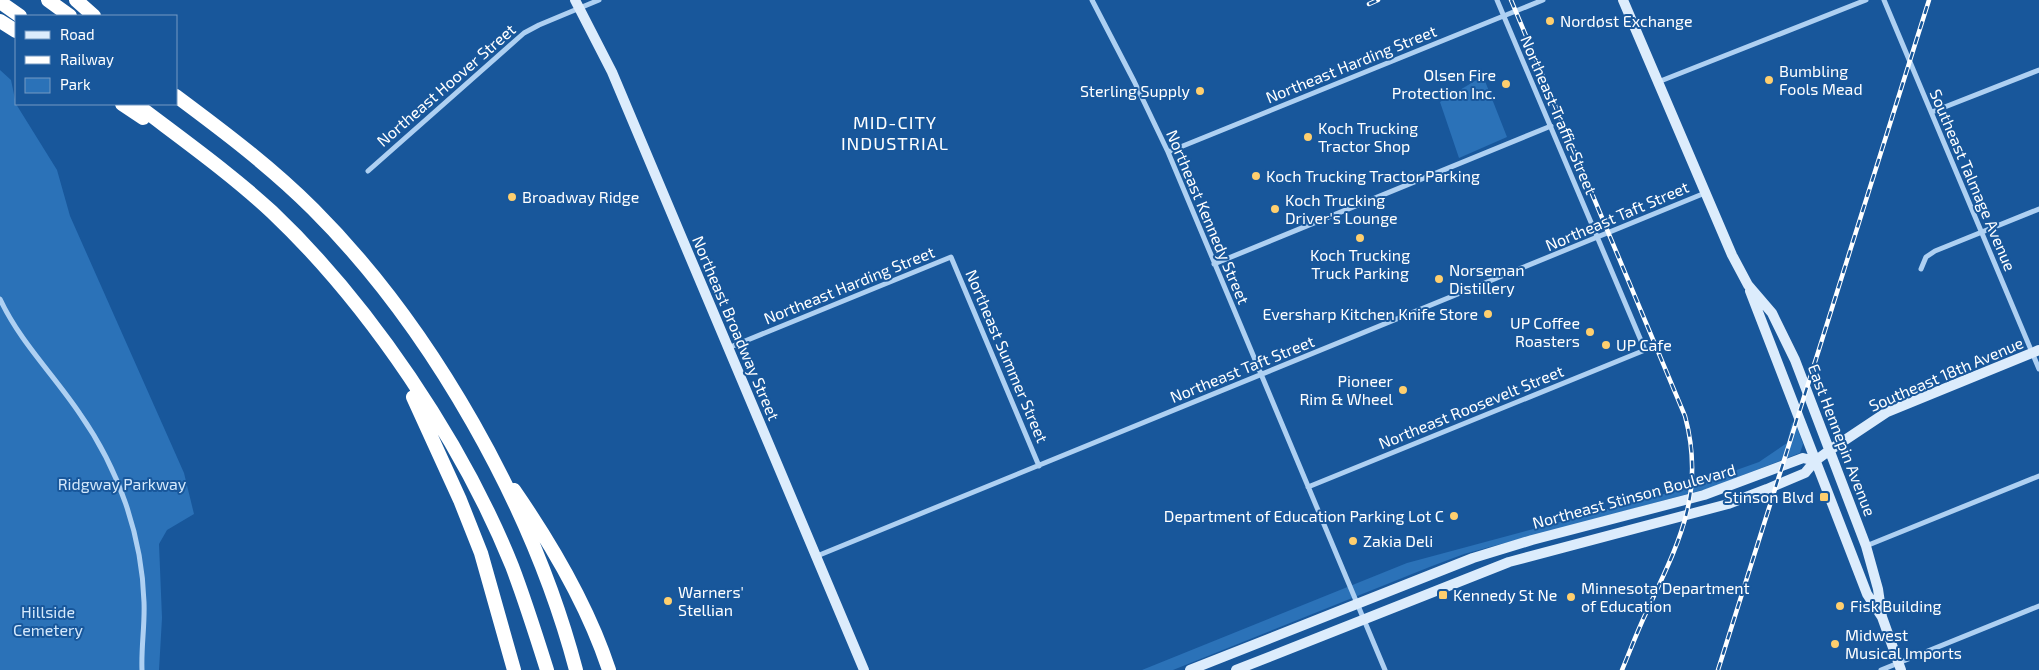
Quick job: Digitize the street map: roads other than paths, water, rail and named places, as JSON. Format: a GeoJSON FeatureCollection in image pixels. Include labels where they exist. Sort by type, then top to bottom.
{"type":"FeatureCollection","features":[{"type":"Feature","properties":{"kind":"highway"},"geometry":{"type":"LineString","coordinates":[[48,0],[69,15]]}},
{"type":"Feature","properties":{"kind":"highway"},"geometry":{"type":"LineString","coordinates":[[76,0],[93,15]]}},
{"type":"Feature","properties":{"kind":"highway"},"geometry":{"type":"LineString","coordinates":[[0,2],[19,15]]}},
{"type":"Feature","properties":{"kind":"highway"},"geometry":{"type":"LineString","coordinates":[[0,21],[15,30]]}},
{"type":"Feature","properties":{"kind":"highway"},"geometry":{"type":"LineString","coordinates":[[178,97],[276,174],[313,209],[346,245],[429,352],[491,456],[541,530],[577,597],[609,670]]}},
{"type":"Feature","properties":{"kind":"highway"},"geometry":{"type":"LineString","coordinates":[[123,105],[250,193]]}},
{"type":"Feature","properties":{"kind":"highway"},"geometry":{"type":"LineString","coordinates":[[137,105],[250,193],[325,267],[387,348],[432,413],[474,486],[511,565],[547,670]]}},
{"type":"Feature","properties":{"kind":"highway"},"geometry":{"type":"LineString","coordinates":[[387,348],[437,449],[481,553],[514,670]]}},
{"type":"Feature","properties":{"kind":"highway"},"geometry":{"type":"LineString","coordinates":[[491,456],[554,600],[576,670]]}},
{"type":"Feature","properties":{"kind":"main road","name":"East Hennepin Avenue"},"geometry":{"type":"LineString","coordinates":[[1623,0],[1732,255],[1748,285],[1757,315],[1867,594],[1882,618],[1900,666]]}},
{"type":"Feature","properties":{"kind":"main road","name":"Northeast Broadway Street"},"geometry":{"type":"LineString","coordinates":[[577,4],[612,72],[864,670]]}},
{"type":"Feature","properties":{"kind":"main road","name":"East Hennepin Avenue"},"geometry":{"type":"LineString","coordinates":[[1748,285],[1772,313],[1785,336],[1866,546],[1878,588],[1882,618]]}},
{"type":"Feature","properties":{"kind":"main road","name":"Southeast 18th Avenue"},"geometry":{"type":"LineString","coordinates":[[1816,461],[1887,412],[2036,352]]}},
{"type":"Feature","properties":{"kind":"main road","name":"Northeast Stinson Boulevard"},"geometry":{"type":"LineString","coordinates":[[1190,670],[1496,550],[1704,495],[1803,458],[1816,461]]}},
{"type":"Feature","properties":{"kind":"main road","name":"Northeast Stinson Boulevard"},"geometry":{"type":"LineString","coordinates":[[1236,670],[1509,562],[1728,504],[1805,472],[1816,461]]}},
{"type":"Feature","properties":{"kind":"street","name":"Northeast Hoover Street"},"geometry":{"type":"LineString","coordinates":[[368,170],[524,33],[577,4],[599,0]]}},
{"type":"Feature","properties":{"kind":"street","name":"Northeast Kennedy Street"},"geometry":{"type":"LineString","coordinates":[[1092,0],[1168,152],[1386,670]]}},
{"type":"Feature","properties":{"kind":"street","name":"Northeast Traffic Street"},"geometry":{"type":"LineString","coordinates":[[1498,0],[1644,350]]}},
{"type":"Feature","properties":{"kind":"street","name":"Northeast Harding Street"},"geometry":{"type":"LineString","coordinates":[[1168,152],[1543,0]]}},
{"type":"Feature","properties":{"kind":"street"},"geometry":{"type":"LineString","coordinates":[[1658,82],[1866,0]]}},
{"type":"Feature","properties":{"kind":"street","name":"Southeast Talmage Avenue"},"geometry":{"type":"LineString","coordinates":[[1884,0],[1932,112],[1980,232],[2036,352],[2039,369]]}},
{"type":"Feature","properties":{"kind":"street"},"geometry":{"type":"LineString","coordinates":[[1932,112],[2039,70]]}},
{"type":"Feature","properties":{"kind":"street"},"geometry":{"type":"LineString","coordinates":[[1214,264],[1551,126]]}},
{"type":"Feature","properties":{"kind":"street","name":"Northeast Taft Street"},"geometry":{"type":"LineString","coordinates":[[817,556],[1705,193]]}},
{"type":"Feature","properties":{"kind":"street"},"geometry":{"type":"LineString","coordinates":[[1921,269],[1926,257],[1936,250],[2039,209]]}},
{"type":"Feature","properties":{"kind":"street","name":"Northeast Harding Street"},"geometry":{"type":"LineString","coordinates":[[728,348],[951,257]]}},
{"type":"Feature","properties":{"kind":"street","name":"Northeast Summer Street"},"geometry":{"type":"LineString","coordinates":[[951,257],[1039,466]]}},
{"type":"Feature","properties":{"kind":"street"},"geometry":{"type":"LineString","coordinates":[[0,299],[28,347],[82,416],[100,445],[123,496],[136,541],[144,600],[142,670]]}},
{"type":"Feature","properties":{"kind":"street","name":"Northeast Roosevelt Street"},"geometry":{"type":"LineString","coordinates":[[1308,487],[1644,350]]}},
{"type":"Feature","properties":{"kind":"street"},"geometry":{"type":"LineString","coordinates":[[1866,546],[2039,476]]}},
{"type":"Feature","properties":{"kind":"street"},"geometry":{"type":"LineString","coordinates":[[1881,670],[1900,666],[2039,606]]}},
{"type":"Feature","properties":{"kind":"railway"},"geometry":{"type":"LineString","coordinates":[[1369,4],[1378,0]]}},
{"type":"Feature","properties":{"kind":"railway"},"geometry":{"type":"LineString","coordinates":[[1511,0],[1685,416],[1691,444],[1692,470],[1690,494],[1678,541],[1622,670]]}},
{"type":"Feature","properties":{"kind":"railway"},"geometry":{"type":"LineString","coordinates":[[1718,670],[1929,0]]}},
{"type":"Feature","properties":{"kind":"place","name":"Nordøst Exchange"},"geometry":{"type":"Point","coordinates":[1550,21]}},
{"type":"Feature","properties":{"kind":"place","name":"Bumbling Fools Mead"},"geometry":{"type":"Point","coordinates":[1769,80]}},
{"type":"Feature","properties":{"kind":"place","name":"Olsen Fire Protection Inc."},"geometry":{"type":"Point","coordinates":[1506,84]}},
{"type":"Feature","properties":{"kind":"place","name":"Sterling Supply"},"geometry":{"type":"Point","coordinates":[1200,91]}},
{"type":"Feature","properties":{"kind":"place","name":"Koch Trucking Tractor Shop"},"geometry":{"type":"Point","coordinates":[1308,137]}},
{"type":"Feature","properties":{"kind":"place","name":"Koch Trucking Tractor Parking"},"geometry":{"type":"Point","coordinates":[1256,176]}},
{"type":"Feature","properties":{"kind":"place","name":"Broadway Ridge"},"geometry":{"type":"Point","coordinates":[512,197]}},
{"type":"Feature","properties":{"kind":"place","name":"Koch Trucking Driver's Lounge"},"geometry":{"type":"Point","coordinates":[1275,209]}},
{"type":"Feature","properties":{"kind":"place","name":"Koch Trucking Truck Parking"},"geometry":{"type":"Point","coordinates":[1360,238]}},
{"type":"Feature","properties":{"kind":"place","name":"Norseman Distillery"},"geometry":{"type":"Point","coordinates":[1439,279]}},
{"type":"Feature","properties":{"kind":"place","name":"Eversharp Kitchen Knife Store"},"geometry":{"type":"Point","coordinates":[1488,314]}},
{"type":"Feature","properties":{"kind":"place","name":"UP Coffee Roasters"},"geometry":{"type":"Point","coordinates":[1590,332]}},
{"type":"Feature","properties":{"kind":"place","name":"UP Cafe"},"geometry":{"type":"Point","coordinates":[1606,345]}},
{"type":"Feature","properties":{"kind":"place","name":"Pioneer Rim & Wheel"},"geometry":{"type":"Point","coordinates":[1403,390]}},
{"type":"Feature","properties":{"kind":"place","name":"Stinson Blvd"},"geometry":{"type":"Point","coordinates":[1824,497]}},
{"type":"Feature","properties":{"kind":"place","name":"Department of Education Parking Lot C"},"geometry":{"type":"Point","coordinates":[1454,516]}},
{"type":"Feature","properties":{"kind":"place","name":"Zakia Deli"},"geometry":{"type":"Point","coordinates":[1353,541]}},
{"type":"Feature","properties":{"kind":"place","name":"Kennedy St Ne"},"geometry":{"type":"Point","coordinates":[1443,595]}},
{"type":"Feature","properties":{"kind":"place","name":"Minnesota Department of Education"},"geometry":{"type":"Point","coordinates":[1571,597]}},
{"type":"Feature","properties":{"kind":"place","name":"Warners' Stellian"},"geometry":{"type":"Point","coordinates":[668,601]}},
{"type":"Feature","properties":{"kind":"place","name":"Fisk Building"},"geometry":{"type":"Point","coordinates":[1840,606]}},
{"type":"Feature","properties":{"kind":"place","name":"Midwest Musical Imports"},"geometry":{"type":"Point","coordinates":[1835,644]}},
{"type":"Feature","properties":{"kind":"district","name":"MID-CITY INDUSTRIAL"},"geometry":{"type":"Point","coordinates":[895,133]}},
{"type":"Feature","properties":{"kind":"park label","name":"Ridgway Parkway"},"geometry":{"type":"Point","coordinates":[122,484]}},
{"type":"Feature","properties":{"kind":"park label","name":"Hillside Cemetery"},"geometry":{"type":"Point","coordinates":[48,621]}}]}
